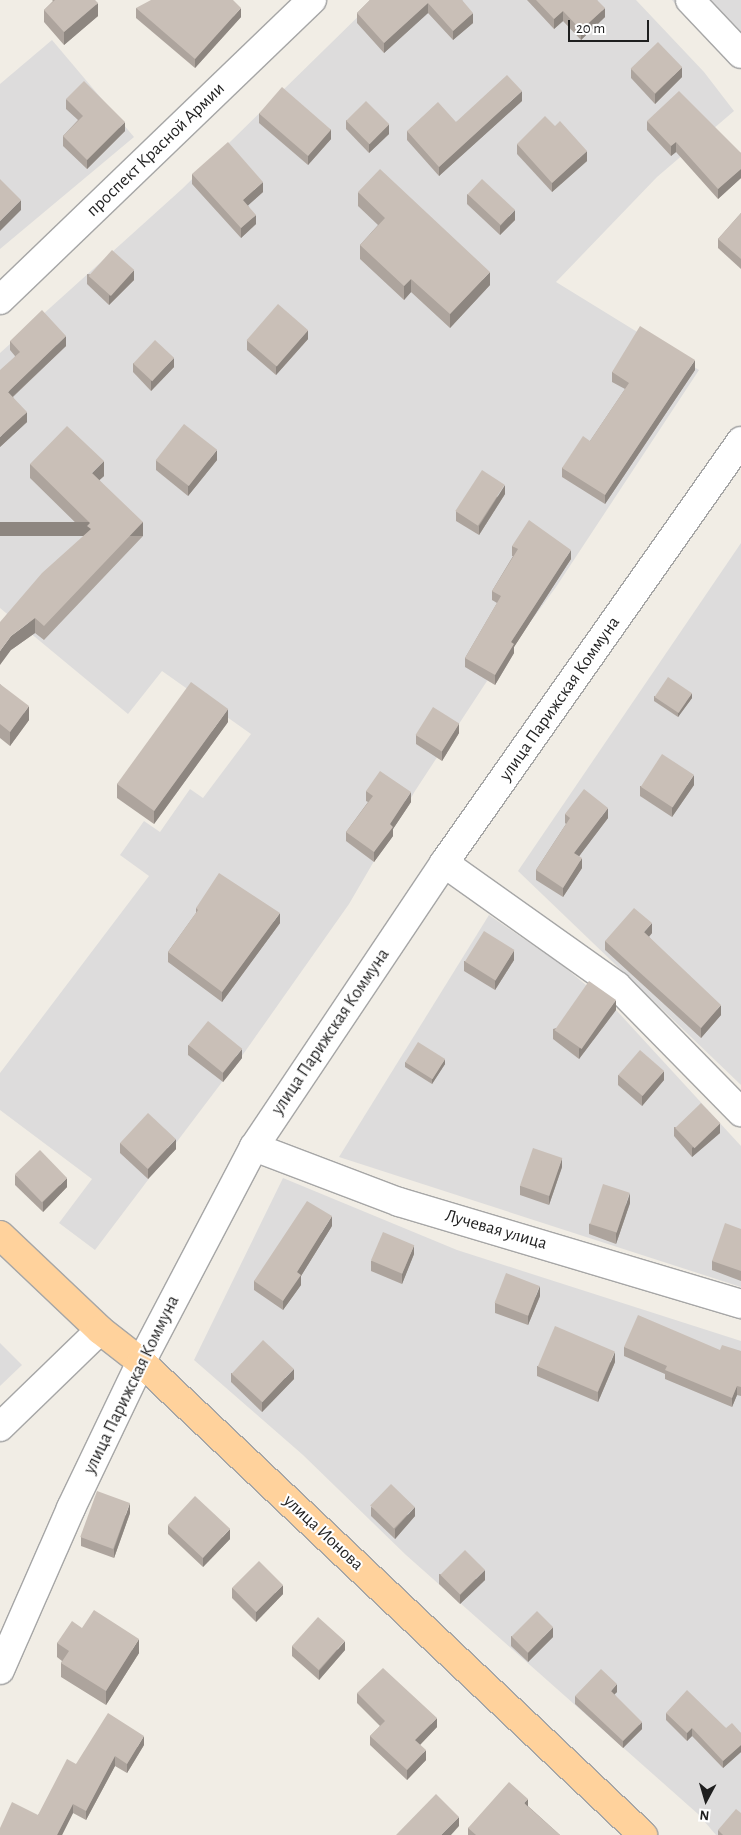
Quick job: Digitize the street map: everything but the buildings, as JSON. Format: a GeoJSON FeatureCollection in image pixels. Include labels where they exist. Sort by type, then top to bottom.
{"type":"FeatureCollection","features":[{"type":"Feature","properties":{"kind":"main road","name":"улица Ионова"},"geometry":{"type":"LineString","coordinates":[[0,1235],[100,1330],[141,1362],[643,1835]]}},
{"type":"Feature","properties":{"kind":"street","name":"проспект Красной Армии"},"geometry":{"type":"LineString","coordinates":[[0,300],[312,0]]}},
{"type":"Feature","properties":{"kind":"street"},"geometry":{"type":"LineString","coordinates":[[690,0],[741,54]]}},
{"type":"Feature","properties":{"kind":"street","name":"улица Парижская Коммуна"},"geometry":{"type":"LineString","coordinates":[[0,1670],[71,1508],[141,1362],[254,1147],[444,864],[741,441]]}},
{"type":"Feature","properties":{"kind":"street"},"geometry":{"type":"LineString","coordinates":[[444,864],[617,986],[708,1076],[741,1112]]}},
{"type":"Feature","properties":{"kind":"street","name":"Лучевая улица"},"geometry":{"type":"LineString","coordinates":[[254,1147],[399,1202],[741,1304]]}},
{"type":"Feature","properties":{"kind":"street"},"geometry":{"type":"LineString","coordinates":[[0,1427],[100,1330]]}},
{"type":"Feature","properties":{"kind":"shaded area"},"geometry":{"type":"Polygon","coordinates":[[[375,0],[636,0],[704,72],[734,111],[657,177],[556,282],[699,370],[556,587],[487,681],[415,791],[349,904],[244,1053],[95,1250],[59,1223],[92,1179],[0,1110],[0,1073],[149,876],[120,855],[144,821],[160,832],[190,789],[203,798],[251,734],[162,671],[128,714],[0,608],[0,353],[182,189],[375,0]]]}},
{"type":"Feature","properties":{"kind":"shaded area"},"geometry":{"type":"Polygon","coordinates":[[[672,0],[741,0],[741,69],[689,21],[672,0]]]}},
{"type":"Feature","properties":{"kind":"shaded area"},"geometry":{"type":"Polygon","coordinates":[[[52,40],[134,137],[0,249],[0,84],[52,40]]]}},
{"type":"Feature","properties":{"kind":"shaded area"},"geometry":{"type":"Polygon","coordinates":[[[741,543],[741,1085],[518,871],[741,543]]]}},
{"type":"Feature","properties":{"kind":"shaded area"},"geometry":{"type":"Polygon","coordinates":[[[489,915],[562,965],[617,1011],[741,1146],[741,1287],[339,1157],[489,915]]]}},
{"type":"Feature","properties":{"kind":"shaded area"},"geometry":{"type":"Polygon","coordinates":[[[283,1178],[457,1250],[741,1341],[741,1835],[716,1835],[698,1814],[406,1555],[303,1455],[194,1360],[283,1178]]]}},
{"type":"Feature","properties":{"kind":"shaded area"},"geometry":{"type":"Polygon","coordinates":[[[0,1343],[22,1365],[0,1386],[0,1343]]]}}]}
